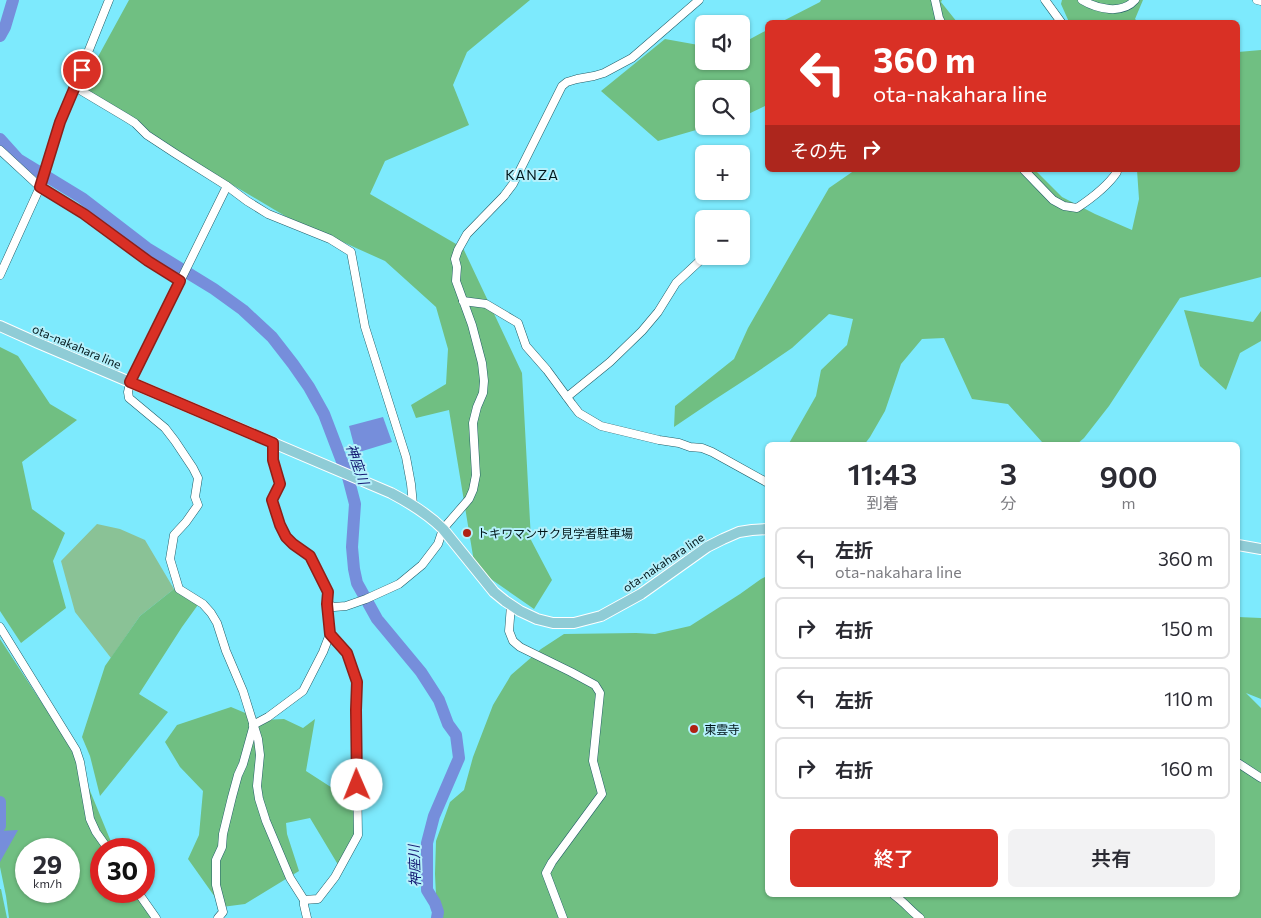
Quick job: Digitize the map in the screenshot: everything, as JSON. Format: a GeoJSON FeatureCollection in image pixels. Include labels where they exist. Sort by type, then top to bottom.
{"type":"FeatureCollection","features":[{"type":"Feature","properties":{"kind":"main road","name":"ota-nakahara line"},"geometry":{"type":"LineString","coordinates":[[0,326],[38,344],[391,493],[413,505],[443,529],[494,592],[520,611],[537,619],[553,623],[574,623],[601,616],[641,594],[707,547],[722,539],[739,532],[765,529]]}},
{"type":"Feature","properties":{"kind":"main road"},"geometry":{"type":"LineString","coordinates":[[1240,545],[1261,549]]}},
{"type":"Feature","properties":{"kind":"street"},"geometry":{"type":"LineString","coordinates":[[0,275],[40,187],[60,122],[109,0]]}},
{"type":"Feature","properties":{"kind":"street"},"geometry":{"type":"LineString","coordinates":[[327,604],[334,607],[346,606],[399,584],[422,565],[438,544],[443,529],[469,498],[473,490],[476,475],[473,423],[483,394],[484,381],[482,363],[472,325],[456,281],[457,267],[455,259],[467,234],[504,196],[513,184],[562,86],[567,82],[604,73],[632,58],[699,0]]}},
{"type":"Feature","properties":{"kind":"street"},"geometry":{"type":"LineString","coordinates":[[935,0],[940,20]]}},
{"type":"Feature","properties":{"kind":"street"},"geometry":{"type":"LineString","coordinates":[[1045,0],[1060,20]]}},
{"type":"Feature","properties":{"kind":"street"},"geometry":{"type":"LineString","coordinates":[[1082,0],[1091,5],[1113,9],[1123,9],[1131,5],[1135,0]]}},
{"type":"Feature","properties":{"kind":"street"},"geometry":{"type":"LineString","coordinates":[[1257,0],[1261,1]]}},
{"type":"Feature","properties":{"kind":"street"},"geometry":{"type":"LineString","coordinates":[[75,87],[135,123],[147,135],[268,214],[330,240],[351,252],[365,327],[406,457],[413,505]]}},
{"type":"Feature","properties":{"kind":"street"},"geometry":{"type":"LineString","coordinates":[[0,150],[40,187],[84,214],[148,261],[180,281]]}},
{"type":"Feature","properties":{"kind":"street"},"geometry":{"type":"LineString","coordinates":[[1026,172],[1053,200],[1064,206],[1077,208],[1092,198],[1112,180],[1117,172]]}},
{"type":"Feature","properties":{"kind":"street"},"geometry":{"type":"LineString","coordinates":[[227,186],[130,382],[128,392],[129,398],[165,428],[198,478],[196,497],[198,505],[174,535],[170,559],[179,589],[203,604],[212,613],[217,622],[226,651],[243,691],[258,739],[260,755],[257,786],[259,799],[266,821],[290,878],[304,900],[307,918]]}},
{"type":"Feature","properties":{"kind":"street"},"geometry":{"type":"LineString","coordinates":[[567,397],[610,362],[642,331],[658,312],[676,283],[695,265]]}},
{"type":"Feature","properties":{"kind":"street"},"geometry":{"type":"LineString","coordinates":[[463,301],[486,304],[518,323],[526,346],[579,412],[595,424],[690,447],[702,448],[765,481]]}},
{"type":"Feature","properties":{"kind":"street"},"geometry":{"type":"LineString","coordinates":[[253,725],[268,717],[303,691],[330,634],[327,604],[328,592],[310,556],[286,537],[272,500],[280,484],[273,460],[273,443]]}},
{"type":"Feature","properties":{"kind":"street"},"geometry":{"type":"LineString","coordinates":[[511,605],[509,631],[513,641],[520,648],[595,685],[600,693],[593,762],[602,794],[546,873],[562,918]]}},
{"type":"Feature","properties":{"kind":"street"},"geometry":{"type":"LineString","coordinates":[[0,627],[76,750],[80,762],[90,819],[100,838]]}},
{"type":"Feature","properties":{"kind":"street"},"geometry":{"type":"LineString","coordinates":[[304,900],[318,899],[335,877],[358,835],[357,682],[347,653],[330,634]]}},
{"type":"Feature","properties":{"kind":"street"},"geometry":{"type":"LineString","coordinates":[[218,918],[223,912],[216,885],[216,860],[222,847],[223,834],[232,797],[251,740],[253,725]]}},
{"type":"Feature","properties":{"kind":"street"},"geometry":{"type":"LineString","coordinates":[[1240,764],[1261,778]]}},
{"type":"Feature","properties":{"kind":"street"},"geometry":{"type":"LineString","coordinates":[[896,897],[911,912],[920,918]]}},
{"type":"Feature","properties":{"kind":"street"},"geometry":{"type":"LineString","coordinates":[[145,903],[156,918]]}},
{"type":"Feature","properties":{"kind":"green space"},"geometry":{"type":"Polygon","coordinates":[[[129,0],[530,0],[467,52],[453,85],[469,125],[385,161],[370,194],[463,248],[522,373],[531,540],[552,580],[534,609],[475,568],[449,410],[416,418],[411,405],[446,384],[448,349],[436,307],[385,261],[285,216],[145,133],[82,86],[129,0]]]}},
{"type":"Feature","properties":{"kind":"green space"},"geometry":{"type":"Polygon","coordinates":[[[821,0],[942,0],[941,2],[955,20],[785,20],[821,0]]]}},
{"type":"Feature","properties":{"kind":"green space"},"geometry":{"type":"Polygon","coordinates":[[[1062,0],[1143,0],[1136,20],[1068,20],[1061,4],[1062,0]]]}},
{"type":"Feature","properties":{"kind":"green space"},"geometry":{"type":"Polygon","coordinates":[[[765,31],[765,106],[750,113],[750,80],[695,80],[695,130],[658,141],[601,91],[665,39],[695,44],[695,70],[750,70],[750,39],[765,31]]]}},
{"type":"Feature","properties":{"kind":"green space"},"geometry":{"type":"Polygon","coordinates":[[[1261,50],[1261,277],[1180,298],[1109,406],[1079,442],[1042,442],[1008,404],[972,399],[944,338],[922,339],[901,364],[885,411],[866,442],[790,442],[816,396],[821,370],[847,345],[853,319],[829,314],[792,348],[674,427],[675,406],[734,359],[748,328],[829,188],[852,172],[1037,172],[1062,197],[1132,230],[1139,199],[1137,172],[1240,172],[1240,52],[1261,50]]]}},
{"type":"Feature","properties":{"kind":"green space"},"geometry":{"type":"Polygon","coordinates":[[[1184,310],[1253,322],[1261,311],[1261,341],[1240,353],[1226,390],[1200,366],[1184,310]]]}},
{"type":"Feature","properties":{"kind":"green space"},"geometry":{"type":"Polygon","coordinates":[[[0,347],[18,356],[50,404],[77,420],[22,462],[32,509],[65,533],[53,561],[66,608],[21,643],[0,611],[0,347]]]}},
{"type":"Feature","properties":{"kind":"green space"},"geometry":{"type":"Polygon","coordinates":[[[97,524],[120,529],[145,540],[174,589],[140,616],[111,658],[75,612],[61,561],[97,524]]]}},
{"type":"Feature","properties":{"kind":"green space"},"geometry":{"type":"Polygon","coordinates":[[[765,577],[765,897],[1240,897],[1240,617],[1261,618],[1261,699],[1246,693],[1261,708],[1261,918],[437,918],[436,841],[450,802],[464,790],[473,757],[493,705],[511,675],[541,649],[564,634],[655,634],[690,626],[765,577]]]}},
{"type":"Feature","properties":{"kind":"green space"},"geometry":{"type":"Polygon","coordinates":[[[174,589],[200,602],[139,694],[168,712],[100,796],[90,756],[82,737],[105,666],[140,616],[174,589]]]}},
{"type":"Feature","properties":{"kind":"green space"},"geometry":{"type":"Polygon","coordinates":[[[0,639],[74,752],[109,838],[90,838],[90,903],[150,903],[160,918],[9,918],[0,867],[0,639]]]}},
{"type":"Feature","properties":{"kind":"green space"},"geometry":{"type":"Polygon","coordinates":[[[231,707],[262,720],[284,719],[303,728],[315,719],[306,771],[354,802],[358,835],[340,868],[310,818],[286,823],[287,834],[299,871],[245,904],[222,907],[188,859],[199,835],[203,791],[180,767],[165,742],[177,725],[231,707]]]}},
{"type":"Feature","properties":{"kind":"green space"},"geometry":{"type":"Polygon","coordinates":[[[1,889],[7,918],[0,918],[1,889]]]}},
{"type":"Feature","properties":{"kind":"water"},"geometry":{"type":"Polygon","coordinates":[[[383,417],[392,442],[356,453],[349,426],[383,417]]]}},
{"type":"Feature","properties":{"kind":"water"},"geometry":{"type":"Polygon","coordinates":[[[18,830],[0,862],[0,831],[18,830]]]}},
{"type":"Feature","properties":{"kind":"waterway"},"geometry":{"type":"LineString","coordinates":[[0,36],[5,27],[13,0]]}},
{"type":"Feature","properties":{"kind":"waterway","name":"神座川"},"geometry":{"type":"LineString","coordinates":[[0,139],[18,159],[82,198],[147,248],[214,289],[243,310],[272,337],[309,387],[324,414],[348,477],[355,504],[352,547],[357,583],[377,619],[421,672],[439,700],[448,724],[456,735],[459,758],[434,816],[427,843],[427,890],[435,903],[438,912],[437,918]]}},
{"type":"Feature","properties":{"kind":"waterway"},"geometry":{"type":"LineString","coordinates":[[0,802],[0,826]]}},
{"type":"Feature","properties":{"kind":"place","name":"トキワマンサク見学者駐車場"},"geometry":{"type":"Point","coordinates":[467,533]}},
{"type":"Feature","properties":{"kind":"place","name":"東雲寺"},"geometry":{"type":"Point","coordinates":[694,729]}},
{"type":"Feature","properties":{"kind":"district","name":"KANZA"},"geometry":{"type":"Point","coordinates":[532,174]}},
{"type":"Feature","properties":{"kind":"route"},"geometry":{"type":"LineString","coordinates":[[82,70],[60,122],[40,187],[84,214],[148,261],[180,281],[130,382],[273,443],[273,460],[280,484],[272,500],[280,525],[286,537],[310,556],[328,592],[327,604],[330,634],[347,653],[357,682],[357,785]]}}]}
